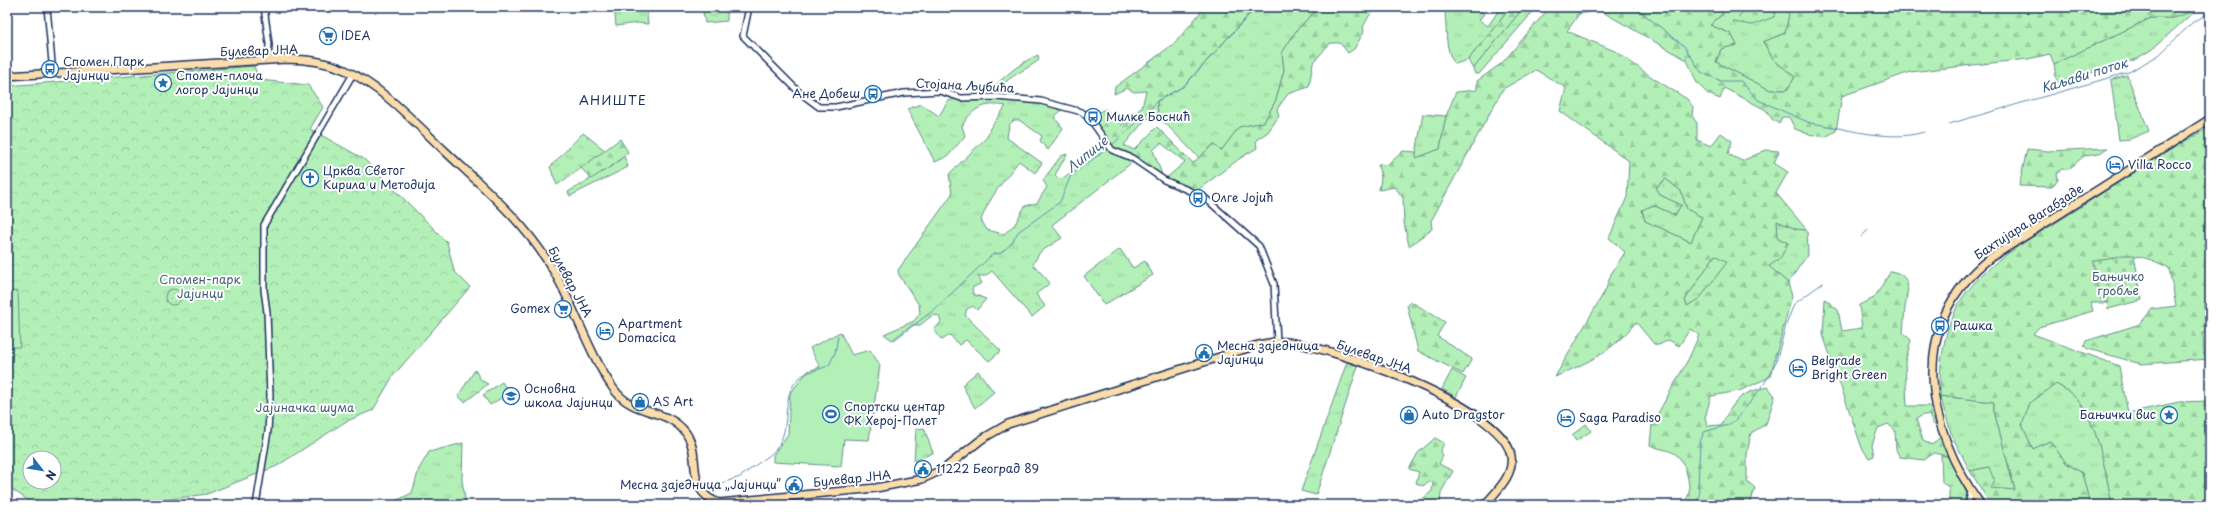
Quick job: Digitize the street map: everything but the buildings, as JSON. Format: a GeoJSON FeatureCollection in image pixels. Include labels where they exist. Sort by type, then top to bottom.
{"type":"FeatureCollection","features":[{"type":"Feature","properties":{"kind":"main road","name":"Булевар ЈНА"},"geometry":{"type":"LineString","coordinates":[[7,76],[270,60],[315,61],[341,68],[353,74],[396,105],[485,188],[526,230],[553,270],[613,388],[621,398],[632,406],[665,416],[677,423],[691,443],[697,484],[704,495],[719,503],[886,486],[922,479],[944,469],[982,439],[1008,424],[1248,348],[1277,342],[1316,349],[1412,381],[1438,392],[1492,428],[1507,444],[1511,454],[1511,466],[1507,479],[1485,505]]}},
{"type":"Feature","properties":{"kind":"main road","name":"Бахтијара Вагабзаде"},"geometry":{"type":"LineString","coordinates":[[1981,505],[1971,492],[1944,437],[1933,394],[1933,363],[1936,342],[1946,315],[1958,293],[1974,271],[1994,255],[2210,119]]}},
{"type":"Feature","properties":{"kind":"street"},"geometry":{"type":"LineString","coordinates":[[47,7],[53,74]]}},
{"type":"Feature","properties":{"kind":"street"},"geometry":{"type":"LineString","coordinates":[[264,7],[270,60]]}},
{"type":"Feature","properties":{"kind":"street","name":"Стојана Љубића"},"geometry":{"type":"LineString","coordinates":[[749,7],[743,35],[799,92],[820,107],[836,107],[904,93],[933,91],[944,92],[961,98],[996,96],[1041,101],[1084,114],[1109,147],[1132,158],[1164,180],[1204,197],[1259,246],[1267,262],[1274,284],[1277,342]]}},
{"type":"Feature","properties":{"kind":"street"},"geometry":{"type":"LineString","coordinates":[[256,505],[268,432],[270,396],[267,312],[262,238],[264,225],[353,74]]}},
{"type":"Feature","properties":{"kind":"street"},"geometry":{"type":"LineString","coordinates":[[1968,505],[1971,492]]}},
{"type":"Feature","properties":{"kind":"green space"},"geometry":{"type":"Polygon","coordinates":[[[614,7],[646,7],[648,24],[637,23],[616,26],[614,7]]]}},
{"type":"Feature","properties":{"kind":"green space"},"geometry":{"type":"Polygon","coordinates":[[[702,7],[727,7],[727,21],[705,23],[702,7]]]}},
{"type":"Feature","properties":{"kind":"green space"},"geometry":{"type":"Polygon","coordinates":[[[1205,7],[1256,7],[1184,86],[1157,101],[1158,116],[1146,119],[1124,145],[1134,150],[1157,127],[1193,163],[1214,144],[1221,151],[1239,127],[1264,122],[1276,100],[1284,70],[1282,53],[1296,31],[1319,7],[1378,7],[1369,16],[1363,27],[1364,32],[1354,49],[1348,53],[1340,43],[1330,43],[1313,63],[1309,87],[1288,94],[1277,109],[1279,116],[1268,132],[1256,140],[1257,148],[1239,159],[1195,192],[1164,180],[1114,148],[1091,115],[1106,109],[1122,125],[1142,107],[1146,91],[1134,92],[1127,88],[1114,94],[1115,87],[1175,43],[1205,7]],[[1161,143],[1153,150],[1164,180],[1185,162],[1161,143]]]}},
{"type":"Feature","properties":{"kind":"green space"},"geometry":{"type":"Polygon","coordinates":[[[1256,7],[1319,7],[1296,31],[1282,53],[1284,70],[1276,100],[1264,122],[1239,127],[1221,151],[1214,144],[1199,158],[1158,116],[1157,101],[1184,86],[1256,7]]]}},
{"type":"Feature","properties":{"kind":"green space"},"geometry":{"type":"Polygon","coordinates":[[[1444,7],[1460,7],[1462,11],[1464,7],[1477,7],[1484,14],[1479,20],[1488,26],[1501,7],[1511,7],[1468,60],[1455,64],[1451,58],[1447,44],[1444,7]]]}},
{"type":"Feature","properties":{"kind":"green space"},"geometry":{"type":"Polygon","coordinates":[[[1511,7],[1524,7],[1473,69],[1468,60],[1511,7]]]}},
{"type":"Feature","properties":{"kind":"green space"},"geometry":{"type":"Polygon","coordinates":[[[1524,7],[1537,7],[1479,74],[1475,74],[1473,69],[1524,7]]]}},
{"type":"Feature","properties":{"kind":"green space"},"geometry":{"type":"Polygon","coordinates":[[[1550,7],[1715,7],[1723,13],[1710,25],[1731,34],[1737,45],[1721,49],[1716,62],[1770,90],[1787,90],[1795,77],[1774,60],[1763,42],[1785,33],[1789,15],[1785,7],[2203,7],[2173,18],[2151,18],[2054,64],[2050,54],[2028,59],[1910,72],[1842,96],[1836,131],[1825,137],[1808,134],[1795,129],[1789,117],[1782,117],[1779,124],[1772,119],[1766,110],[1724,88],[1720,99],[1708,94],[1697,83],[1687,60],[1599,10],[1579,14],[1567,31],[1617,52],[1653,78],[1687,99],[1693,107],[1692,116],[1697,123],[1697,140],[1711,146],[1721,133],[1732,141],[1728,154],[1742,161],[1766,150],[1779,151],[1774,163],[1788,172],[1776,193],[1807,230],[1796,229],[1777,221],[1778,238],[1788,243],[1780,259],[1769,266],[1788,283],[1792,296],[1770,377],[1739,391],[1711,396],[1705,418],[1708,426],[1721,425],[1730,409],[1739,399],[1744,395],[1758,389],[1768,387],[1775,396],[1766,424],[1751,433],[1747,454],[1747,481],[1755,488],[1750,505],[1679,505],[1686,499],[1689,493],[1688,477],[1684,465],[1674,453],[1650,445],[1652,424],[1689,358],[1699,335],[1690,329],[1679,346],[1669,340],[1659,345],[1654,344],[1636,322],[1627,333],[1609,349],[1589,361],[1555,377],[1606,289],[1611,274],[1625,252],[1609,238],[1627,197],[1629,161],[1560,111],[1566,88],[1536,70],[1503,89],[1431,221],[1432,229],[1409,246],[1404,223],[1403,198],[1395,187],[1379,190],[1381,178],[1378,165],[1389,164],[1403,151],[1416,152],[1416,158],[1440,149],[1446,116],[1456,92],[1477,90],[1477,81],[1502,63],[1550,7]],[[1666,179],[1656,187],[1660,195],[1681,205],[1675,215],[1653,205],[1642,210],[1645,221],[1691,242],[1702,217],[1687,209],[1681,191],[1666,179]],[[1715,255],[1685,300],[1687,306],[1700,298],[1727,262],[1715,255]]]}},
{"type":"Feature","properties":{"kind":"green space"},"geometry":{"type":"Polygon","coordinates":[[[1715,7],[1748,7],[1733,22],[1774,17],[1778,7],[1785,7],[1789,15],[1785,33],[1763,42],[1774,60],[1795,77],[1787,90],[1770,90],[1716,62],[1721,49],[1737,45],[1731,34],[1710,25],[1723,14],[1715,7]]]}},
{"type":"Feature","properties":{"kind":"green space"},"geometry":{"type":"Polygon","coordinates":[[[1748,7],[1778,7],[1774,17],[1752,25],[1733,22],[1748,7]]]}},
{"type":"Feature","properties":{"kind":"green space"},"geometry":{"type":"Polygon","coordinates":[[[2196,10],[2151,50],[2134,60],[2057,83],[2054,64],[2151,18],[2173,18],[2196,10]]]}},
{"type":"Feature","properties":{"kind":"green space"},"geometry":{"type":"Polygon","coordinates":[[[1038,55],[1039,60],[1009,79],[999,89],[996,96],[1041,101],[1064,108],[1054,117],[1063,128],[1048,150],[1040,141],[1042,136],[1019,120],[1014,120],[1009,125],[1007,138],[1042,163],[1035,173],[1019,161],[997,189],[984,212],[981,220],[987,230],[1004,234],[1015,224],[1025,206],[1037,203],[1047,187],[1043,180],[1061,156],[1067,154],[1055,175],[1057,178],[1062,179],[1106,144],[1135,160],[1052,225],[1062,238],[1040,252],[1033,264],[1050,283],[1036,294],[1045,306],[1032,317],[992,271],[985,276],[978,276],[982,283],[972,288],[973,294],[986,299],[977,310],[973,306],[967,309],[965,315],[1001,351],[989,361],[966,340],[959,345],[950,335],[942,340],[934,330],[941,322],[939,316],[933,315],[920,325],[912,325],[892,340],[884,334],[914,321],[920,313],[919,305],[899,275],[898,270],[952,194],[949,174],[987,137],[990,128],[1006,106],[985,106],[975,111],[962,126],[965,136],[948,156],[935,162],[907,109],[921,104],[939,116],[948,101],[961,98],[989,96],[986,94],[1010,72],[1038,55]]]}},
{"type":"Feature","properties":{"kind":"green space","name":"Спомен-парк Јајинци"},"geometry":{"type":"Polygon","coordinates":[[[254,66],[259,80],[308,85],[323,107],[310,129],[364,159],[447,242],[454,271],[470,287],[393,376],[373,410],[345,422],[277,466],[207,494],[129,505],[35,505],[7,486],[7,86],[254,66]]]}},
{"type":"Feature","properties":{"kind":"green space"},"geometry":{"type":"Polygon","coordinates":[[[2127,75],[2149,131],[2130,139],[2119,140],[2111,80],[2127,75]]]}},
{"type":"Feature","properties":{"kind":"green space"},"geometry":{"type":"Polygon","coordinates":[[[1423,114],[1446,116],[1440,149],[1415,159],[1423,114]]]}},
{"type":"Feature","properties":{"kind":"green space"},"geometry":{"type":"Polygon","coordinates":[[[2210,127],[2210,332],[2203,333],[2204,354],[2209,354],[2209,359],[2141,364],[2088,349],[2084,346],[2086,341],[2140,324],[2152,309],[2176,306],[2169,268],[2154,261],[2140,257],[2125,256],[2109,259],[2107,303],[2091,303],[2093,311],[2039,327],[2033,334],[2119,366],[2128,413],[2179,402],[2210,401],[2210,497],[2197,500],[2199,505],[2112,505],[2100,448],[2090,420],[2084,408],[2074,396],[2056,384],[2030,403],[2022,425],[2033,449],[2050,441],[2066,463],[2082,473],[2090,505],[1991,505],[1970,471],[1989,467],[1994,480],[1991,488],[2015,490],[1994,411],[1994,402],[1940,396],[1940,371],[1947,332],[1951,320],[1963,297],[1985,272],[2011,251],[2156,159],[2210,127]]]}},
{"type":"Feature","properties":{"kind":"green space"},"geometry":{"type":"Polygon","coordinates":[[[583,133],[606,151],[557,185],[550,167],[583,133]]]}},
{"type":"Feature","properties":{"kind":"green space"},"geometry":{"type":"Polygon","coordinates":[[[620,139],[628,152],[615,164],[591,179],[581,168],[620,139]]]}},
{"type":"Feature","properties":{"kind":"green space"},"geometry":{"type":"Polygon","coordinates":[[[2107,148],[2099,154],[2084,156],[2069,169],[2062,169],[2057,173],[2058,179],[2052,187],[2019,186],[2027,149],[2048,151],[2107,148]]]}},
{"type":"Feature","properties":{"kind":"green space"},"geometry":{"type":"Polygon","coordinates":[[[624,156],[628,167],[570,196],[568,192],[615,164],[624,156]]]}},
{"type":"Feature","properties":{"kind":"green space"},"geometry":{"type":"Polygon","coordinates":[[[1666,179],[1681,191],[1687,209],[1702,217],[1691,242],[1645,221],[1642,210],[1653,205],[1675,215],[1681,205],[1660,195],[1656,187],[1666,179]]]}},
{"type":"Feature","properties":{"kind":"green space"},"geometry":{"type":"Polygon","coordinates":[[[1777,220],[1796,229],[1807,230],[1808,254],[1788,283],[1768,266],[1780,258],[1788,243],[1778,238],[1777,220]]]}},
{"type":"Feature","properties":{"kind":"green space"},"geometry":{"type":"Polygon","coordinates":[[[1120,249],[1133,268],[1145,261],[1153,275],[1104,305],[1084,276],[1120,249]]]}},
{"type":"Feature","properties":{"kind":"green space"},"geometry":{"type":"Polygon","coordinates":[[[1715,255],[1728,261],[1700,299],[1687,306],[1685,300],[1715,255]]]}},
{"type":"Feature","properties":{"kind":"green space","name":"Бањичко гробље"},"geometry":{"type":"Polygon","coordinates":[[[2121,255],[2134,255],[2142,300],[2108,309],[2107,303],[2099,297],[2093,261],[2109,259],[2121,255]]]}},
{"type":"Feature","properties":{"kind":"green space"},"geometry":{"type":"Polygon","coordinates":[[[1891,271],[1903,276],[1906,280],[1908,290],[1903,333],[1911,340],[1905,362],[1907,406],[1930,406],[1936,424],[1933,424],[1929,415],[1923,415],[1916,419],[1923,441],[1932,445],[1940,437],[1951,457],[1934,453],[1924,460],[1900,457],[1896,450],[1895,430],[1888,424],[1878,428],[1872,445],[1874,456],[1869,458],[1862,448],[1823,335],[1825,299],[1838,310],[1842,331],[1862,328],[1859,305],[1874,298],[1891,271]]]}},
{"type":"Feature","properties":{"kind":"green space"},"geometry":{"type":"Polygon","coordinates":[[[170,289],[176,289],[181,294],[179,303],[176,305],[170,305],[165,300],[165,294],[170,289]]]}},
{"type":"Feature","properties":{"kind":"green space"},"geometry":{"type":"Polygon","coordinates":[[[18,291],[20,347],[7,347],[7,292],[18,291]]]}},
{"type":"Feature","properties":{"kind":"green space"},"geometry":{"type":"Polygon","coordinates":[[[1410,301],[1445,322],[1437,336],[1472,359],[1463,374],[1418,351],[1407,305],[1410,301]]]}},
{"type":"Feature","properties":{"kind":"green space","name":"Спортски центар ФК Херој-Полет"},"geometry":{"type":"Polygon","coordinates":[[[840,332],[852,355],[870,350],[880,365],[869,440],[844,439],[841,466],[773,462],[773,455],[788,434],[790,393],[808,371],[820,367],[810,348],[840,332]]]}},
{"type":"Feature","properties":{"kind":"green space"},"geometry":{"type":"Polygon","coordinates":[[[1347,362],[1358,366],[1316,495],[1301,491],[1347,362]]]}},
{"type":"Feature","properties":{"kind":"green space"},"geometry":{"type":"Polygon","coordinates":[[[475,370],[481,380],[488,384],[465,402],[458,396],[475,370]]]}},
{"type":"Feature","properties":{"kind":"green space"},"geometry":{"type":"Polygon","coordinates":[[[1452,370],[1466,378],[1456,397],[1442,389],[1452,370]]]}},
{"type":"Feature","properties":{"kind":"green space"},"geometry":{"type":"Polygon","coordinates":[[[978,371],[994,392],[975,408],[962,385],[978,371]]]}},
{"type":"Feature","properties":{"kind":"green space"},"geometry":{"type":"Polygon","coordinates":[[[502,382],[509,393],[490,405],[483,395],[502,382]]]}},
{"type":"Feature","properties":{"kind":"green space"},"geometry":{"type":"Polygon","coordinates":[[[2056,384],[2074,396],[2084,408],[2090,420],[2100,448],[2112,505],[2090,505],[2082,473],[2066,463],[2050,441],[2033,449],[2022,425],[2030,403],[2056,384]]]}},
{"type":"Feature","properties":{"kind":"green space"},"geometry":{"type":"Polygon","coordinates":[[[1940,396],[1994,402],[1994,411],[2015,491],[1991,488],[1989,467],[1970,471],[1952,436],[1940,396]]]}},
{"type":"Feature","properties":{"kind":"green space"},"geometry":{"type":"Polygon","coordinates":[[[1586,424],[1591,431],[1576,441],[1572,435],[1586,424]]]}},
{"type":"Feature","properties":{"kind":"green space"},"geometry":{"type":"Polygon","coordinates":[[[924,428],[933,453],[914,461],[916,429],[924,428]]]}},
{"type":"Feature","properties":{"kind":"green space"},"geometry":{"type":"Polygon","coordinates":[[[1435,438],[1444,443],[1440,452],[1443,456],[1439,464],[1453,471],[1441,492],[1440,505],[1415,505],[1432,491],[1433,483],[1429,481],[1423,486],[1416,483],[1419,472],[1409,469],[1418,453],[1435,438]]]}},
{"type":"Feature","properties":{"kind":"green space"},"geometry":{"type":"Polygon","coordinates":[[[463,443],[462,480],[466,505],[387,505],[412,493],[419,469],[429,452],[463,443]]]}},
{"type":"Feature","properties":{"kind":"green space"},"geometry":{"type":"Polygon","coordinates":[[[1941,455],[1951,457],[1967,494],[1965,505],[1949,505],[1949,487],[1942,483],[1941,455]]]}},
{"type":"Feature","properties":{"kind":"waterway","name":"Липице"},"geometry":{"type":"LineString","coordinates":[[1111,146],[1148,112],[1157,101],[1184,86],[1256,7]]}},
{"type":"Feature","properties":{"kind":"waterway"},"geometry":{"type":"LineString","coordinates":[[1635,7],[1684,46],[1701,72],[1721,81],[1741,81],[1758,100],[1810,123],[1867,134],[1896,136],[1924,132]]}},
{"type":"Feature","properties":{"kind":"waterway","name":"Каљави поток"},"geometry":{"type":"LineString","coordinates":[[1949,124],[2129,72],[2159,55],[2193,22],[2210,13]]}},
{"type":"Feature","properties":{"kind":"waterway","name":"Липице"},"geometry":{"type":"LineString","coordinates":[[894,340],[934,310],[993,254],[1001,253],[1012,243],[1018,232],[1060,202],[1071,175],[1108,148]]}},
{"type":"Feature","properties":{"kind":"waterway"},"geometry":{"type":"LineString","coordinates":[[1861,237],[1868,230]]}},
{"type":"Feature","properties":{"kind":"waterway","name":"Каљави поток"},"geometry":{"type":"LineString","coordinates":[[1694,505],[1699,494],[1700,442],[1704,432],[1728,425],[1737,419],[1764,384],[1776,362],[1786,325],[1794,304],[1823,283]]}},
{"type":"Feature","properties":{"kind":"waterway"},"geometry":{"type":"LineString","coordinates":[[763,460],[775,451],[781,440],[785,429],[789,394],[794,384],[803,375],[829,365],[835,353],[838,336]]}},
{"type":"Feature","properties":{"kind":"waterway"},"geometry":{"type":"LineString","coordinates":[[713,496],[722,483],[740,477],[760,462]]}},
{"type":"Feature","properties":{"kind":"place","name":"IDEA"},"geometry":{"type":"Point","coordinates":[328,36]}},
{"type":"Feature","properties":{"kind":"place","name":"Спомен Парк Јајинци"},"geometry":{"type":"Point","coordinates":[50,69]}},
{"type":"Feature","properties":{"kind":"place","name":"Спомен-плоча логор Јајинци"},"geometry":{"type":"Point","coordinates":[163,83]}},
{"type":"Feature","properties":{"kind":"place","name":"Ане Добеш"},"geometry":{"type":"Point","coordinates":[873,94]}},
{"type":"Feature","properties":{"kind":"place","name":"Милке Боснић"},"geometry":{"type":"Point","coordinates":[1093,117]}},
{"type":"Feature","properties":{"kind":"place","name":"Villa Rocco"},"geometry":{"type":"Point","coordinates":[2115,165]}},
{"type":"Feature","properties":{"kind":"place","name":"Црква Светог Кирила и Методија"},"geometry":{"type":"Point","coordinates":[310,178]}},
{"type":"Feature","properties":{"kind":"place","name":"Олге Јојић"},"geometry":{"type":"Point","coordinates":[1198,198]}},
{"type":"Feature","properties":{"kind":"place","name":"Gomex"},"geometry":{"type":"Point","coordinates":[563,309]}},
{"type":"Feature","properties":{"kind":"place","name":"Рашка"},"geometry":{"type":"Point","coordinates":[1940,326]}},
{"type":"Feature","properties":{"kind":"place","name":"Apartment Domacica"},"geometry":{"type":"Point","coordinates":[605,331]}},
{"type":"Feature","properties":{"kind":"place","name":"Месна заједница Јајинци"},"geometry":{"type":"Point","coordinates":[1204,353]}},
{"type":"Feature","properties":{"kind":"place","name":"Belgrade Bright Green"},"geometry":{"type":"Point","coordinates":[1798,368]}},
{"type":"Feature","properties":{"kind":"place","name":"Основна школа Јајинци"},"geometry":{"type":"Point","coordinates":[511,396]}},
{"type":"Feature","properties":{"kind":"place","name":"AS Art"},"geometry":{"type":"Point","coordinates":[640,402]}},
{"type":"Feature","properties":{"kind":"place","name":"Спортски центар ФК Херој-Полет"},"geometry":{"type":"Point","coordinates":[831,414]}},
{"type":"Feature","properties":{"kind":"place","name":"Auto Dragstor"},"geometry":{"type":"Point","coordinates":[1409,415]}},
{"type":"Feature","properties":{"kind":"place","name":"Бањички вис"},"geometry":{"type":"Point","coordinates":[2169,415]}},
{"type":"Feature","properties":{"kind":"place","name":"Saga Paradiso"},"geometry":{"type":"Point","coordinates":[1566,418]}},
{"type":"Feature","properties":{"kind":"place","name":"11222 Београд 89"},"geometry":{"type":"Point","coordinates":[923,469]}},
{"type":"Feature","properties":{"kind":"place","name":"Месна заједница „Јајинци”"},"geometry":{"type":"Point","coordinates":[794,485]}},
{"type":"Feature","properties":{"kind":"district","name":"АНИШТЕ"},"geometry":{"type":"Point","coordinates":[613,100]}},
{"type":"Feature","properties":{"kind":"park label","name":"Јајиначка шума"},"geometry":{"type":"Point","coordinates":[305,408]}}]}
